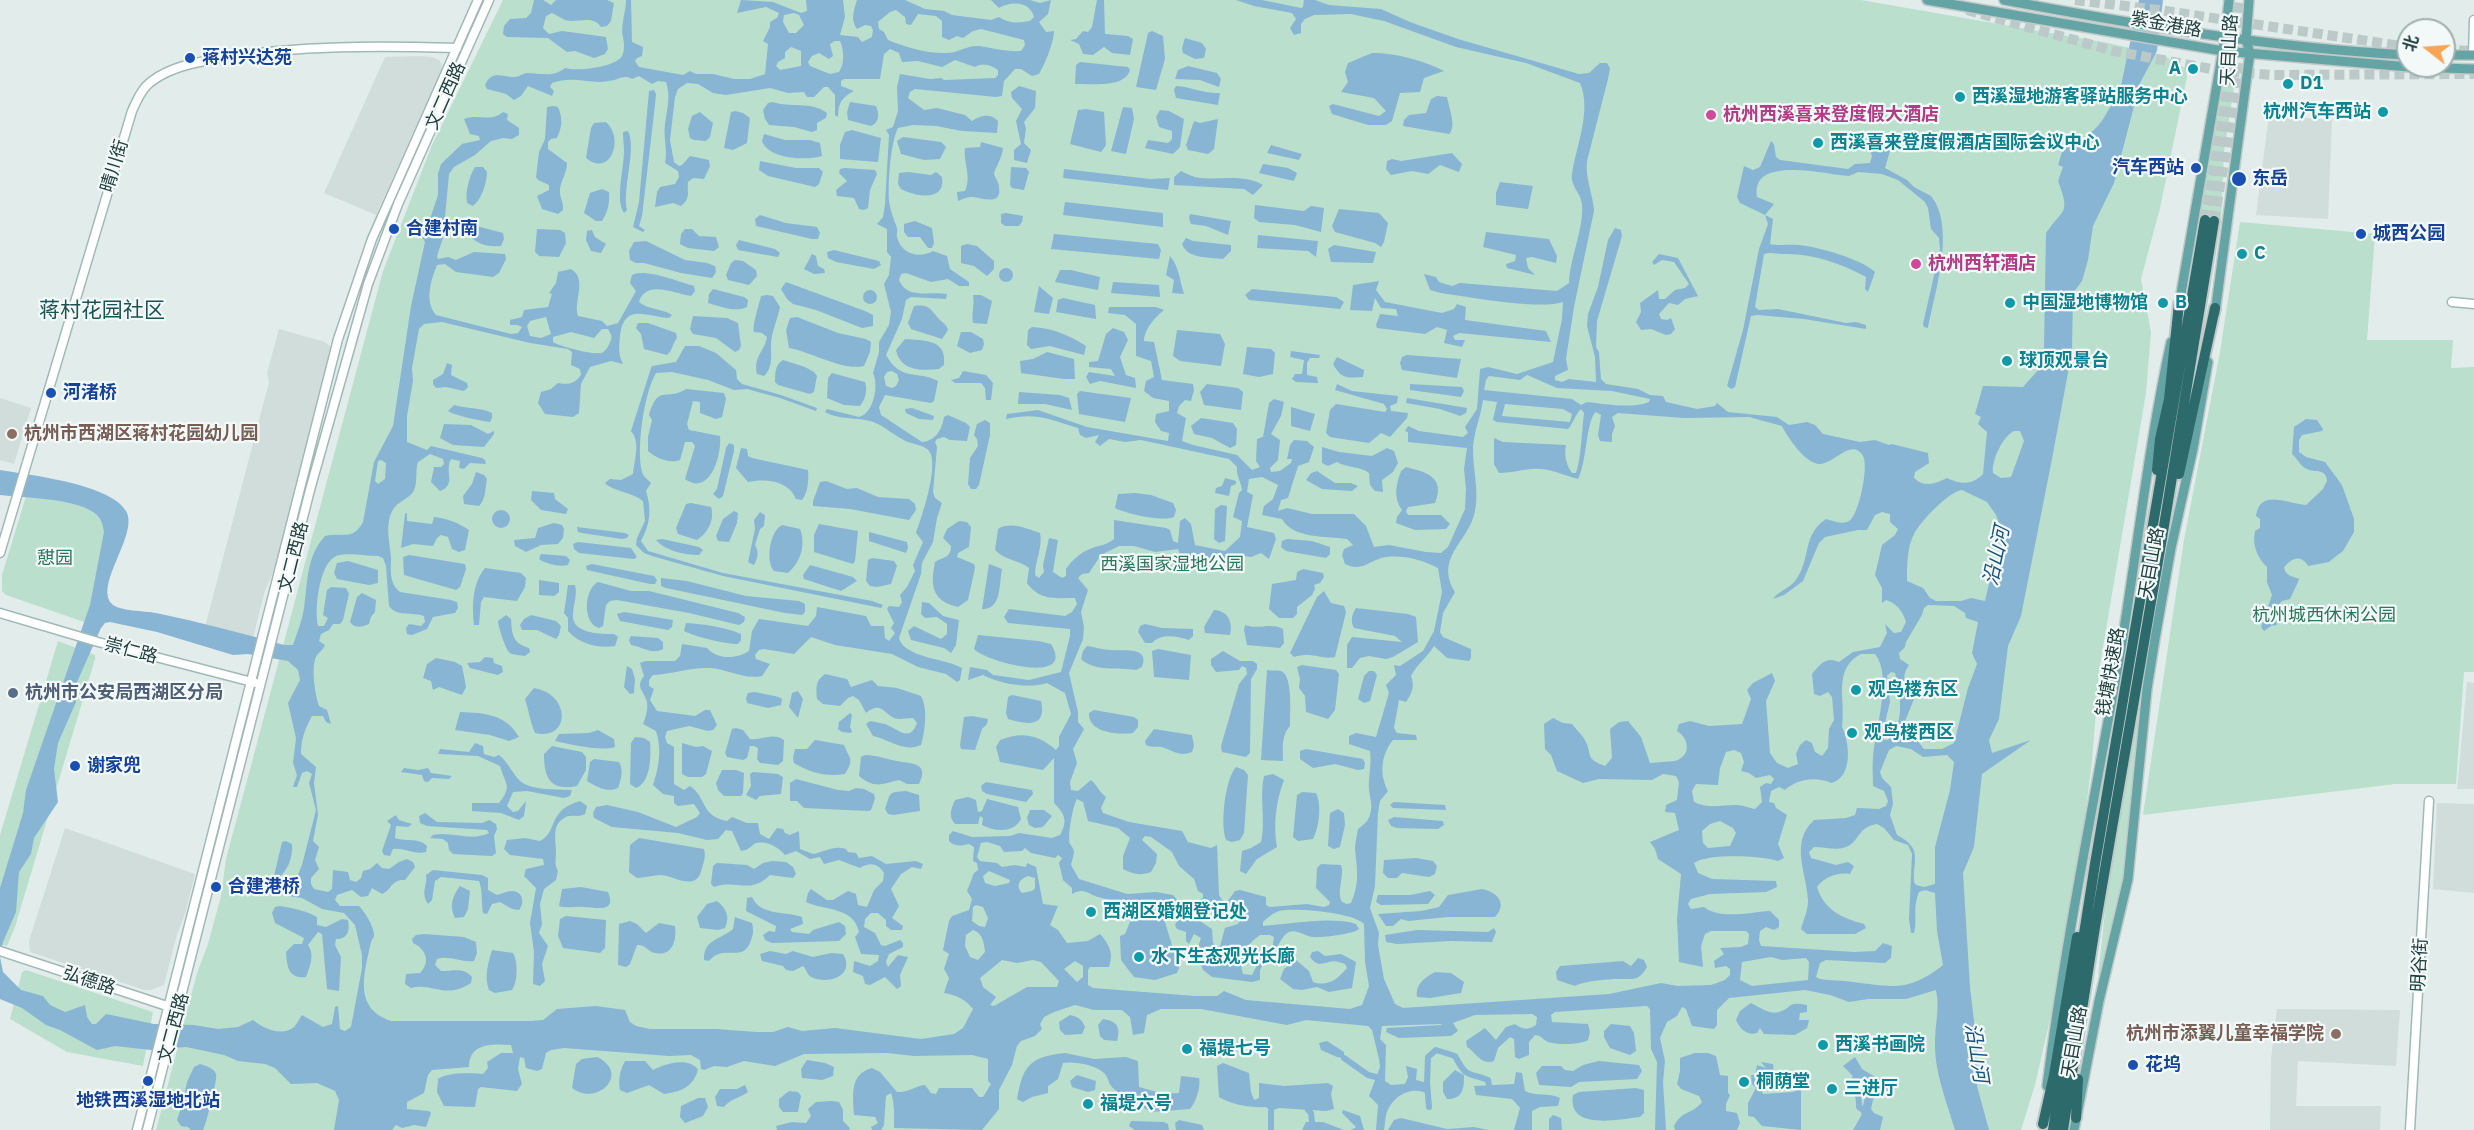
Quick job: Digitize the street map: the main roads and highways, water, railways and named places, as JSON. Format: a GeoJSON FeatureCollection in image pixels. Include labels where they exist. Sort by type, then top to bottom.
{"type":"FeatureCollection","features":[{"type":"Feature","properties":{"kind":"highway","name":"钱塘快速路"},"geometry":{"type":"LineString","coordinates":[[2053,1130],[2095,864],[2151,536],[2210,220],[2162,538],[2063,1130]]}},
{"type":"Feature","properties":{"kind":"highway"},"geometry":{"type":"LineString","coordinates":[[2151,536],[2160,440],[2169,399],[2179,304]]}},
{"type":"Feature","properties":{"kind":"highway"},"geometry":{"type":"LineString","coordinates":[[2162,538],[2174,494],[2215,308]]}},
{"type":"Feature","properties":{"kind":"highway"},"geometry":{"type":"LineString","coordinates":[[2042,1127],[2054,1075],[2073,955],[2095,864]]}},
{"type":"Feature","properties":{"kind":"highway"},"geometry":{"type":"LineString","coordinates":[[2076,1118],[2076,1096],[2090,999],[2101,894]]}},
{"type":"Feature","properties":{"kind":"main road","name":"文二西路"},"geometry":{"type":"LineString","coordinates":[[174,1008],[172,989],[338,339],[372,239],[478,0]]}},
{"type":"Feature","properties":{"kind":"main road","name":"文二西路"},"geometry":{"type":"LineString","coordinates":[[137,1130],[162,1055],[274,639],[310,490],[368,284],[395,212],[489,0]]}},
{"type":"Feature","properties":{"kind":"main road","name":"紫金港路"},"geometry":{"type":"LineString","coordinates":[[1927,0],[2223,51],[2409,67],[2474,69]]}},
{"type":"Feature","properties":{"kind":"main road","name":"紫金港路"},"geometry":{"type":"LineString","coordinates":[[2004,0],[2225,38],[2396,54]]}},
{"type":"Feature","properties":{"kind":"main road","name":"天目山路"},"geometry":{"type":"LineString","coordinates":[[2042,1127],[2055,1028],[2119,660],[2154,432],[2223,51],[2229,0]]}},
{"type":"Feature","properties":{"kind":"main road","name":"天目山路"},"geometry":{"type":"LineString","coordinates":[[2074,1130],[2099,1001],[2128,879],[2147,689],[2171,548],[2204,393],[2250,53],[2246,40],[2250,0]]}},
{"type":"Feature","properties":{"kind":"main road"},"geometry":{"type":"LineString","coordinates":[[2456,55],[2473,55],[2474,20]]}},
{"type":"Feature","properties":{"kind":"main road","name":"晴川街"},"geometry":{"type":"LineString","coordinates":[[0,553],[132,111],[140,94],[152,81],[192,63],[245,54],[345,47],[457,48]]}},
{"type":"Feature","properties":{"kind":"main road"},"geometry":{"type":"LineString","coordinates":[[2452,302],[2474,304]]}},
{"type":"Feature","properties":{"kind":"main road","name":"崇仁路"},"geometry":{"type":"LineString","coordinates":[[0,613],[98,642],[262,684]]}},
{"type":"Feature","properties":{"kind":"main road","name":"明谷街"},"geometry":{"type":"LineString","coordinates":[[2410,1130],[2429,801]]}},
{"type":"Feature","properties":{"kind":"main road","name":"弘德路"},"geometry":{"type":"LineString","coordinates":[[3,952],[174,1008]]}},
{"type":"Feature","properties":{"kind":"main road","name":"文二西路"},"geometry":{"type":"LineString","coordinates":[[147,1130],[162,1055]]}},
{"type":"Feature","properties":{"kind":"water"},"geometry":{"type":"Polygon","coordinates":[[[534,0],[543,0],[551,5],[556,0],[607,0],[614,3],[611,21],[607,26],[601,27],[589,20],[565,20],[552,13],[546,16],[543,28],[549,34],[562,31],[606,37],[608,49],[605,54],[594,58],[575,51],[567,52],[548,38],[507,37],[503,34],[504,26],[510,19],[526,18],[531,13],[534,0]]]}},
{"type":"Feature","properties":{"kind":"water"},"geometry":{"type":"Polygon","coordinates":[[[626,0],[631,0],[632,42],[643,47],[642,56],[635,61],[639,67],[683,75],[690,71],[696,74],[750,79],[765,74],[768,44],[763,41],[770,22],[777,18],[779,13],[766,7],[737,13],[741,0],[773,2],[801,13],[807,11],[806,0],[843,0],[845,17],[840,35],[858,37],[862,42],[872,37],[873,30],[871,26],[865,25],[857,29],[855,26],[853,15],[857,0],[905,0],[925,9],[944,11],[952,15],[991,20],[999,17],[1010,22],[1018,22],[1030,21],[1034,17],[1029,8],[1020,4],[1009,4],[999,8],[991,0],[1030,0],[1040,3],[1051,0],[1048,14],[1039,22],[1046,32],[1054,31],[1049,53],[1039,74],[1032,76],[1021,69],[1015,69],[1004,81],[1002,96],[996,97],[915,89],[910,92],[908,98],[924,110],[937,108],[965,115],[972,121],[982,116],[992,117],[998,121],[997,133],[913,125],[898,128],[891,153],[889,201],[899,243],[906,251],[917,255],[933,251],[947,256],[950,269],[969,282],[969,286],[959,286],[948,279],[931,282],[906,273],[901,274],[899,280],[908,290],[947,294],[946,299],[911,297],[906,300],[902,319],[886,355],[898,369],[904,372],[938,381],[934,401],[931,403],[885,395],[879,407],[881,415],[922,442],[935,437],[942,426],[944,417],[948,415],[970,427],[967,441],[950,440],[944,437],[935,442],[937,447],[933,492],[935,498],[942,503],[933,542],[922,563],[921,574],[899,638],[903,645],[917,654],[962,668],[960,680],[957,682],[946,674],[918,667],[892,654],[835,645],[811,637],[794,654],[759,650],[755,655],[756,659],[770,664],[762,676],[749,677],[703,668],[653,675],[649,680],[649,686],[654,689],[650,700],[657,711],[695,716],[705,710],[710,710],[717,725],[713,730],[708,731],[689,726],[667,731],[665,737],[667,743],[674,747],[674,784],[684,790],[690,786],[695,790],[712,815],[727,821],[732,817],[747,823],[758,823],[760,834],[769,839],[777,828],[783,829],[790,835],[799,831],[800,849],[813,854],[833,848],[842,848],[856,853],[859,858],[872,856],[886,864],[916,861],[923,864],[921,869],[912,867],[901,874],[891,889],[899,906],[892,918],[903,926],[902,930],[891,930],[886,926],[886,920],[878,913],[871,913],[865,919],[864,927],[875,933],[881,945],[885,946],[900,940],[903,943],[903,947],[889,954],[886,962],[888,967],[898,955],[908,957],[900,975],[901,986],[897,989],[885,977],[870,985],[865,984],[863,976],[853,972],[854,961],[870,966],[878,961],[879,955],[861,954],[855,937],[859,932],[851,918],[845,913],[806,902],[811,889],[827,900],[833,900],[848,891],[856,894],[858,905],[867,907],[874,890],[883,881],[884,873],[876,865],[870,864],[860,868],[839,860],[824,864],[820,857],[810,859],[796,851],[785,855],[779,849],[762,842],[741,851],[732,831],[726,830],[718,839],[707,840],[678,833],[612,827],[594,818],[593,813],[596,807],[607,805],[638,812],[676,827],[697,817],[700,813],[694,804],[678,806],[674,803],[674,796],[663,794],[653,785],[658,765],[659,744],[656,731],[643,724],[647,705],[640,685],[644,676],[640,663],[675,661],[680,656],[682,644],[707,648],[716,655],[739,656],[749,651],[752,631],[759,619],[808,626],[816,616],[817,607],[866,616],[871,626],[884,626],[885,638],[889,641],[895,633],[891,628],[894,623],[887,609],[889,606],[899,607],[902,602],[900,595],[915,571],[913,565],[923,542],[916,533],[929,490],[931,455],[924,447],[905,441],[872,422],[837,417],[825,412],[827,409],[859,417],[868,410],[874,398],[873,373],[879,352],[879,342],[889,325],[891,312],[884,284],[889,275],[891,257],[887,252],[887,229],[877,224],[883,217],[885,204],[889,135],[886,130],[893,127],[898,111],[897,87],[900,74],[944,80],[995,78],[998,70],[987,65],[975,67],[955,60],[942,67],[918,61],[902,62],[899,53],[890,49],[884,54],[880,79],[844,79],[841,81],[841,86],[854,91],[842,101],[838,117],[835,115],[835,95],[828,87],[824,87],[814,97],[807,97],[804,92],[788,93],[770,88],[726,95],[713,93],[698,84],[687,83],[678,89],[675,97],[670,140],[674,162],[679,166],[682,165],[690,156],[709,160],[710,166],[704,179],[693,178],[688,182],[687,198],[681,206],[673,203],[655,207],[660,187],[675,184],[679,177],[678,171],[665,163],[668,98],[666,82],[658,81],[652,84],[639,76],[632,79],[623,77],[602,82],[567,80],[552,83],[550,87],[554,91],[552,96],[528,86],[521,96],[514,100],[506,94],[487,89],[485,85],[494,76],[514,77],[527,73],[551,74],[565,68],[595,68],[618,60],[624,49],[622,29],[626,0]],[[896,10],[878,22],[879,29],[884,32],[888,40],[917,50],[947,53],[979,46],[1021,51],[1025,45],[1024,40],[981,29],[963,38],[957,36],[949,40],[942,37],[942,21],[936,16],[918,14],[911,25],[906,24],[905,17],[896,10]],[[794,13],[784,15],[783,22],[789,33],[796,33],[804,25],[799,15],[794,13]],[[840,41],[830,44],[833,56],[829,59],[819,53],[812,56],[808,62],[810,66],[830,74],[839,72],[843,56],[840,41]],[[791,47],[785,52],[785,58],[776,66],[780,70],[801,66],[801,51],[791,47]],[[892,371],[887,372],[884,377],[886,386],[892,388],[899,380],[897,374],[892,371]]]}},
{"type":"Feature","properties":{"kind":"water"},"geometry":{"type":"Polygon","coordinates":[[[1097,0],[1104,0],[1105,34],[1128,36],[1133,39],[1130,55],[1112,53],[1104,47],[1093,55],[1083,54],[1079,44],[1070,40],[1076,39],[1083,31],[1088,32],[1092,27],[1097,0]]]}},
{"type":"Feature","properties":{"kind":"water","name":"沿山河"},"geometry":{"type":"Polygon","coordinates":[[[1236,0],[1262,0],[1301,8],[1304,0],[1315,0],[1329,5],[1381,9],[1458,39],[1579,74],[1589,73],[1600,63],[1607,63],[1610,68],[1608,79],[1587,161],[1587,174],[1594,211],[1574,307],[1566,359],[1568,370],[1555,376],[1555,380],[1596,382],[1595,357],[1587,326],[1588,314],[1598,287],[1608,240],[1615,228],[1621,230],[1622,236],[1597,321],[1596,347],[1599,352],[1601,379],[1606,384],[1638,389],[1650,395],[1663,396],[1666,402],[1697,409],[1715,406],[1717,403],[1728,412],[1777,417],[1789,425],[1807,422],[1815,425],[1823,434],[1860,442],[1875,440],[1928,453],[1929,463],[1915,472],[1914,478],[1922,483],[1930,484],[1947,478],[1962,483],[1970,482],[1983,474],[1987,432],[1978,424],[1981,417],[1975,414],[1983,386],[2023,387],[2039,369],[2044,347],[2046,233],[2061,215],[2064,206],[2058,181],[2063,167],[2058,165],[2063,149],[2093,131],[2118,100],[2139,0],[2163,0],[2157,51],[2140,83],[2114,183],[2093,226],[2082,281],[2073,293],[2072,351],[2052,459],[2021,616],[2008,646],[1999,719],[1989,740],[1992,753],[2031,740],[1982,774],[1974,847],[1963,873],[1970,987],[1977,1047],[1977,1086],[1989,1130],[1955,1130],[1935,1053],[1938,1004],[1936,990],[1906,999],[1868,999],[1849,1002],[1805,990],[1729,998],[1717,1010],[1717,1025],[1714,1029],[1692,1026],[1686,1009],[1682,1007],[1677,1016],[1667,1022],[1660,1038],[1665,1061],[1663,1082],[1666,1130],[1655,1130],[1657,1062],[1651,1049],[1650,1009],[1647,1006],[1555,1012],[1551,1015],[1552,1022],[1588,1024],[1590,1032],[1588,1040],[1574,1044],[1557,1044],[1535,1035],[1529,1042],[1529,1055],[1519,1059],[1515,1057],[1514,1039],[1510,1037],[1498,1048],[1494,1061],[1489,1062],[1482,1060],[1467,1047],[1466,1041],[1485,1028],[1496,1040],[1506,1027],[1515,1024],[1523,1028],[1533,1027],[1536,1025],[1537,1017],[1532,1014],[1475,1015],[1453,1023],[1458,1031],[1451,1036],[1399,1038],[1386,1032],[1387,1028],[1443,1025],[1440,1024],[1382,1026],[1380,1039],[1386,1045],[1385,1081],[1391,1085],[1405,1084],[1408,1077],[1406,1066],[1417,1069],[1416,1080],[1427,1083],[1427,1088],[1431,1091],[1429,1095],[1410,1091],[1398,1097],[1386,1115],[1384,1130],[1376,1130],[1378,1105],[1369,1096],[1380,1067],[1372,1030],[1368,1026],[1306,1020],[1287,1025],[1201,1009],[1161,1009],[1147,1015],[1144,1033],[1133,1035],[1130,1017],[1122,1010],[1094,1010],[1075,1005],[1044,1017],[1040,1024],[1042,1029],[1035,1036],[1021,1041],[1017,1046],[1012,1065],[999,1090],[999,1109],[982,1130],[894,1128],[894,1106],[891,1093],[886,1096],[884,1125],[881,1130],[872,1130],[871,1127],[878,1123],[875,1117],[854,1115],[853,1093],[856,1080],[859,1075],[872,1068],[880,1072],[897,1092],[925,1085],[931,1093],[936,1094],[939,1088],[972,1088],[979,1097],[983,1097],[991,1084],[988,1081],[988,1059],[972,1055],[804,1054],[775,1066],[744,1061],[727,1067],[714,1066],[704,1070],[701,1069],[700,1060],[691,1055],[669,1056],[564,1048],[546,1053],[542,1069],[537,1071],[526,1068],[524,1058],[520,1057],[518,1069],[522,1084],[517,1091],[481,1087],[478,1089],[475,1107],[444,1106],[437,1092],[438,1079],[453,1074],[483,1074],[488,1068],[487,1062],[501,1053],[513,1053],[511,1045],[489,1045],[473,1053],[469,1067],[432,1070],[428,1075],[424,1093],[407,1102],[407,1109],[431,1113],[426,1127],[414,1125],[402,1128],[396,1125],[392,1130],[334,1130],[339,1100],[335,1091],[317,1083],[291,1084],[275,1068],[265,1064],[238,1061],[224,1055],[186,1047],[151,1050],[115,1046],[97,1050],[46,1025],[22,1008],[0,999],[0,957],[0,888],[23,813],[26,790],[90,605],[104,532],[97,515],[78,505],[0,495],[0,470],[70,482],[106,495],[119,503],[127,513],[128,523],[108,585],[108,596],[115,606],[172,616],[284,645],[293,645],[303,613],[314,552],[325,536],[351,534],[363,522],[374,462],[393,426],[411,306],[425,242],[418,231],[431,216],[438,195],[438,174],[441,164],[462,144],[480,140],[479,136],[470,134],[464,119],[493,117],[503,112],[508,114],[507,120],[519,128],[519,135],[512,139],[503,138],[491,141],[475,155],[454,167],[449,174],[443,238],[437,256],[438,259],[448,257],[456,260],[474,252],[505,254],[506,259],[499,273],[493,277],[456,272],[445,264],[437,265],[429,297],[436,315],[511,334],[518,333],[522,327],[510,325],[510,320],[522,317],[524,310],[548,307],[552,294],[549,293],[556,283],[558,272],[571,269],[579,278],[578,316],[602,321],[607,326],[618,323],[636,291],[630,283],[632,275],[645,273],[662,276],[694,286],[695,291],[691,296],[654,289],[643,295],[639,302],[643,305],[672,315],[669,318],[638,314],[627,318],[622,325],[619,344],[623,364],[611,361],[590,367],[581,384],[579,413],[573,417],[545,414],[538,403],[541,392],[551,389],[558,383],[571,383],[581,375],[580,369],[571,365],[572,352],[568,349],[530,343],[442,322],[424,324],[419,329],[412,368],[413,381],[407,416],[407,442],[427,450],[431,446],[482,458],[486,464],[470,463],[464,469],[459,468],[460,461],[451,459],[448,485],[440,491],[431,482],[434,467],[441,467],[444,464],[443,459],[430,454],[418,462],[414,490],[394,508],[389,520],[391,576],[400,592],[451,600],[457,602],[458,608],[455,613],[433,617],[427,629],[412,635],[407,634],[406,628],[409,624],[421,626],[425,622],[424,616],[396,612],[389,606],[386,566],[383,558],[345,554],[336,556],[330,561],[325,568],[319,588],[318,626],[324,626],[328,618],[323,615],[327,590],[331,587],[346,588],[349,594],[343,620],[340,624],[333,624],[329,630],[321,634],[319,641],[325,645],[317,656],[314,667],[319,706],[327,710],[331,724],[326,722],[323,716],[312,716],[304,734],[301,749],[301,754],[316,767],[314,783],[318,815],[313,841],[319,847],[315,860],[319,869],[311,878],[314,889],[328,892],[332,889],[333,870],[348,872],[350,880],[356,882],[361,878],[363,871],[377,863],[382,868],[389,869],[407,859],[413,862],[415,867],[405,880],[397,881],[382,894],[372,888],[368,896],[361,897],[352,890],[337,895],[335,900],[340,906],[359,906],[373,930],[374,937],[364,978],[366,999],[371,1008],[391,1021],[531,1021],[543,1020],[557,1009],[596,1006],[625,1010],[630,1022],[650,1029],[773,1032],[788,1027],[802,1031],[835,1028],[921,1039],[954,1034],[963,1028],[973,1009],[960,998],[944,993],[949,978],[944,969],[949,954],[943,950],[952,916],[969,910],[972,899],[967,891],[974,873],[978,870],[977,863],[973,861],[974,847],[969,844],[961,846],[954,844],[949,841],[949,835],[953,831],[972,837],[1010,836],[1019,833],[1052,838],[1060,835],[1065,822],[1063,814],[1054,803],[1054,758],[1043,770],[1000,762],[996,747],[1000,740],[1023,735],[1037,738],[1056,750],[1059,746],[1059,737],[1071,714],[1065,693],[1047,683],[1032,686],[1015,685],[983,675],[968,680],[970,667],[987,670],[993,675],[1029,680],[1061,672],[1070,629],[1008,623],[1004,617],[1009,609],[1065,616],[1072,612],[1077,604],[1075,598],[1043,596],[1032,589],[1027,583],[1029,568],[995,550],[998,529],[1014,526],[1040,533],[1035,575],[1039,578],[1044,572],[1043,565],[1049,538],[1058,540],[1053,572],[1062,578],[1066,576],[1066,569],[1074,559],[1114,539],[1114,520],[1166,528],[1170,530],[1173,541],[1178,543],[1180,521],[1185,518],[1191,524],[1195,545],[1225,551],[1240,537],[1242,521],[1233,517],[1239,493],[1242,490],[1237,467],[1229,459],[1141,440],[1125,442],[1109,439],[1100,446],[1095,442],[1099,435],[1086,438],[1080,435],[1078,428],[1059,422],[1034,416],[1006,419],[1007,414],[1038,410],[1087,427],[1168,441],[1169,433],[1161,431],[1155,422],[1156,414],[1169,411],[1169,401],[1153,398],[1144,391],[1146,381],[1154,377],[1151,361],[1136,356],[1136,324],[1125,315],[1108,313],[1109,307],[1156,307],[1164,310],[1151,324],[1144,341],[1154,342],[1162,380],[1193,384],[1191,401],[1185,400],[1179,406],[1177,413],[1186,418],[1182,441],[1237,455],[1252,470],[1260,467],[1256,461],[1257,439],[1263,437],[1269,403],[1274,399],[1284,402],[1281,416],[1271,434],[1280,440],[1278,460],[1270,468],[1271,472],[1280,471],[1291,463],[1292,459],[1287,459],[1290,445],[1294,440],[1307,441],[1314,447],[1309,462],[1298,466],[1288,498],[1281,500],[1278,511],[1287,508],[1312,514],[1354,514],[1366,526],[1374,547],[1389,545],[1441,553],[1448,547],[1465,509],[1464,469],[1467,448],[1408,442],[1408,432],[1405,431],[1408,426],[1419,431],[1463,437],[1468,433],[1465,427],[1477,409],[1480,369],[1488,367],[1517,374],[1553,362],[1562,319],[1563,302],[1538,305],[1521,304],[1441,293],[1430,290],[1424,274],[1436,277],[1439,282],[1452,286],[1460,283],[1557,291],[1569,283],[1582,214],[1581,200],[1572,178],[1584,117],[1580,83],[1526,63],[1456,47],[1384,21],[1351,14],[1314,15],[1305,19],[1301,24],[1301,33],[1294,35],[1290,28],[1296,19],[1292,13],[1236,0]],[[546,317],[530,321],[527,326],[530,336],[541,338],[551,334],[546,317]],[[602,329],[594,338],[571,332],[553,337],[553,342],[576,350],[601,353],[608,347],[611,334],[608,329],[602,329]],[[1527,375],[1520,380],[1489,376],[1484,390],[1572,399],[1581,405],[1587,402],[1635,405],[1649,402],[1650,399],[1612,391],[1557,388],[1527,375]],[[1483,400],[1474,438],[1475,511],[1472,522],[1455,550],[1448,569],[1455,592],[1443,613],[1440,632],[1443,637],[1471,649],[1471,658],[1469,661],[1447,658],[1434,646],[1416,668],[1411,676],[1413,683],[1410,696],[1406,702],[1399,700],[1394,728],[1397,733],[1416,735],[1417,740],[1393,740],[1386,752],[1382,771],[1388,791],[1380,801],[1378,813],[1375,886],[1370,908],[1379,933],[1378,945],[1384,979],[1395,1004],[1403,1008],[1609,994],[1661,983],[1678,986],[1711,985],[1725,980],[1730,975],[1730,969],[1726,966],[1715,968],[1714,961],[1724,954],[1720,948],[1741,947],[1748,944],[1749,934],[1746,931],[1711,931],[1705,934],[1701,946],[1703,967],[1679,962],[1677,919],[1681,874],[1658,859],[1650,842],[1679,830],[1675,813],[1665,812],[1666,805],[1677,800],[1679,782],[1676,776],[1663,774],[1652,780],[1599,779],[1583,783],[1557,771],[1551,755],[1545,749],[1544,724],[1553,718],[1572,724],[1585,740],[1590,756],[1594,761],[1605,766],[1612,758],[1610,729],[1619,722],[1628,721],[1641,737],[1650,763],[1675,761],[1684,755],[1687,747],[1684,738],[1677,731],[1679,724],[1690,721],[1709,726],[1742,724],[1751,699],[1747,690],[1753,683],[1772,673],[1775,681],[1766,701],[1770,753],[1777,763],[1788,768],[1798,764],[1796,754],[1800,745],[1806,740],[1812,743],[1815,752],[1822,756],[1828,748],[1829,729],[1834,720],[1832,697],[1828,692],[1820,696],[1814,694],[1812,674],[1827,661],[1839,662],[1853,652],[1880,647],[1887,633],[1885,624],[1894,633],[1901,632],[1906,622],[1901,611],[1890,601],[1886,600],[1882,603],[1882,588],[1875,575],[1882,545],[1895,535],[1898,529],[1890,522],[1890,514],[1882,512],[1875,515],[1867,530],[1825,537],[1819,543],[1803,581],[1784,595],[1773,599],[1795,581],[1804,564],[1810,540],[1818,526],[1826,519],[1843,523],[1853,517],[1865,470],[1865,461],[1858,451],[1848,450],[1825,463],[1814,463],[1798,449],[1782,426],[1749,417],[1684,418],[1618,413],[1612,417],[1615,426],[1612,442],[1600,441],[1598,435],[1601,415],[1596,412],[1590,423],[1578,479],[1549,470],[1537,469],[1499,473],[1494,464],[1494,438],[1503,442],[1566,445],[1567,463],[1572,473],[1576,473],[1584,413],[1581,409],[1568,429],[1497,422],[1493,420],[1497,402],[1483,400]],[[1505,404],[1502,416],[1570,422],[1572,414],[1563,409],[1505,404]],[[2014,431],[2002,443],[1994,462],[1993,473],[2001,478],[2011,477],[2024,441],[2020,431],[2014,431]],[[381,460],[378,461],[375,481],[378,484],[385,479],[386,463],[381,460]],[[1262,477],[1249,479],[1247,492],[1253,495],[1247,527],[1274,533],[1276,539],[1269,559],[1261,553],[1251,557],[1230,554],[1222,564],[1198,558],[1192,554],[1188,560],[1181,557],[1178,549],[1155,552],[1134,546],[1119,546],[1101,555],[1089,573],[1082,574],[1078,578],[1088,590],[1081,612],[1084,627],[1083,639],[1069,673],[1078,712],[1078,722],[1084,729],[1073,749],[1077,763],[1070,782],[1071,790],[1078,791],[1091,780],[1106,797],[1101,808],[1103,813],[1129,822],[1182,831],[1188,842],[1211,848],[1217,845],[1219,895],[1222,900],[1227,902],[1235,891],[1240,890],[1266,897],[1266,905],[1270,907],[1307,904],[1324,907],[1330,902],[1316,888],[1317,868],[1321,864],[1341,865],[1340,898],[1347,904],[1351,903],[1357,882],[1355,849],[1358,829],[1366,823],[1371,808],[1370,751],[1349,744],[1349,736],[1356,733],[1376,737],[1389,693],[1386,685],[1396,675],[1394,665],[1400,666],[1423,651],[1434,631],[1442,592],[1438,568],[1407,557],[1386,557],[1356,567],[1345,564],[1342,555],[1344,549],[1353,545],[1347,539],[1302,533],[1294,530],[1282,519],[1262,515],[1264,506],[1273,499],[1278,485],[1262,477]],[[1962,490],[1935,508],[1917,529],[1910,544],[1907,581],[1923,588],[1930,598],[1936,601],[1961,601],[1971,598],[1985,601],[1991,575],[2000,553],[2002,531],[1996,515],[1987,502],[1962,490]],[[1928,605],[1924,608],[1905,647],[1899,653],[1900,659],[1909,665],[1904,679],[1914,699],[1902,729],[1903,732],[1917,740],[1924,749],[1942,749],[1954,743],[1968,688],[1977,664],[1972,653],[1978,622],[1966,618],[1965,613],[1954,606],[1928,605]],[[110,622],[105,623],[77,682],[76,702],[58,743],[54,769],[58,802],[34,838],[31,854],[19,872],[16,912],[3,942],[0,957],[3,972],[21,990],[43,996],[50,1005],[65,1012],[85,1005],[87,1017],[92,1024],[96,1024],[106,1014],[154,1024],[194,1025],[218,1029],[238,1027],[253,1020],[267,1028],[284,1031],[294,1027],[302,1015],[323,1027],[332,1024],[335,1007],[338,1006],[340,1029],[345,1031],[351,1027],[362,968],[362,955],[355,925],[344,913],[322,909],[302,898],[288,896],[288,890],[293,886],[302,865],[316,810],[309,783],[312,774],[307,771],[302,773],[297,787],[293,787],[297,775],[293,763],[296,738],[288,703],[300,680],[298,670],[288,661],[248,654],[233,655],[157,632],[110,622]],[[1861,654],[1852,660],[1846,668],[1842,686],[1842,727],[1848,750],[1848,759],[1843,774],[1831,783],[1807,780],[1795,783],[1785,790],[1779,787],[1771,791],[1769,802],[1774,803],[1776,808],[1787,815],[1778,844],[1784,858],[1778,861],[1748,857],[1723,857],[1694,863],[1698,873],[1712,879],[1776,881],[1777,887],[1766,892],[1710,894],[1691,899],[1688,904],[1691,909],[1704,907],[1727,914],[1770,911],[1779,920],[1779,927],[1774,930],[1766,927],[1760,931],[1761,946],[1854,952],[1875,951],[1883,943],[1892,946],[1891,958],[1885,963],[1826,960],[1820,963],[1816,977],[1824,980],[1890,986],[1910,984],[1931,974],[1943,965],[1937,931],[1935,893],[1925,890],[1919,892],[1915,928],[1914,933],[1911,933],[1909,919],[1912,854],[1908,845],[1894,840],[1884,828],[1877,824],[1865,828],[1848,846],[1836,849],[1814,847],[1809,852],[1811,858],[1836,865],[1848,862],[1854,866],[1850,874],[1832,876],[1823,880],[1817,887],[1829,907],[1841,916],[1864,924],[1866,928],[1855,934],[1807,934],[1801,929],[1808,901],[1801,859],[1802,838],[1807,829],[1814,820],[1846,818],[1855,815],[1857,808],[1879,809],[1886,806],[1888,801],[1884,791],[1873,786],[1873,757],[1883,689],[1883,676],[1875,654],[1861,654]],[[1891,672],[1887,676],[1890,702],[1884,740],[1888,740],[1894,733],[1900,708],[1895,673],[1891,672]],[[1896,746],[1889,750],[1880,772],[1882,778],[1891,787],[1893,804],[1890,815],[1897,835],[1914,850],[1914,882],[1924,887],[1935,884],[1935,847],[1950,790],[1954,762],[1947,755],[1923,757],[1911,749],[1896,746]],[[1734,750],[1726,752],[1720,768],[1718,785],[1696,784],[1692,791],[1694,802],[1710,806],[1739,805],[1755,809],[1762,802],[1760,787],[1766,783],[1771,784],[1774,779],[1770,775],[1756,778],[1741,771],[1744,762],[1741,753],[1734,750]],[[1077,799],[1069,840],[1074,853],[1071,865],[1079,879],[1127,894],[1156,892],[1173,895],[1179,902],[1188,905],[1203,898],[1194,879],[1179,866],[1172,852],[1151,837],[1145,836],[1142,840],[1157,854],[1156,863],[1151,872],[1137,874],[1123,869],[1123,856],[1130,838],[1118,828],[1088,821],[1083,802],[1077,799]],[[1720,821],[1710,824],[1702,831],[1703,843],[1708,848],[1730,846],[1736,833],[1733,828],[1720,821]],[[987,842],[981,843],[977,857],[980,861],[997,863],[1002,867],[1015,865],[1026,867],[1027,863],[1036,867],[1043,904],[1058,906],[1050,925],[1058,930],[1067,943],[1088,941],[1100,934],[1110,949],[1111,957],[1109,967],[1090,967],[1088,970],[1088,985],[1093,988],[1195,996],[1217,996],[1224,991],[1246,1000],[1350,1009],[1362,1005],[1369,986],[1365,962],[1364,924],[1349,917],[1310,910],[1277,912],[1263,922],[1263,926],[1335,921],[1356,924],[1359,929],[1344,934],[1316,937],[1295,931],[1289,932],[1274,951],[1272,950],[1274,937],[1260,935],[1244,952],[1242,968],[1243,974],[1252,975],[1262,955],[1265,961],[1260,970],[1260,980],[1252,982],[1212,977],[1203,970],[1196,953],[1201,938],[1194,934],[1189,944],[1186,941],[1186,932],[1177,929],[1175,925],[1177,921],[1187,916],[1194,917],[1212,929],[1213,943],[1217,947],[1220,946],[1225,928],[1238,924],[1242,918],[1227,913],[1208,912],[1174,917],[1167,908],[1149,903],[1106,899],[1083,891],[1072,894],[1072,888],[1063,880],[1059,863],[1062,858],[1058,855],[1055,858],[1031,853],[1025,848],[1022,851],[1004,852],[1000,846],[987,842]],[[989,871],[983,876],[985,883],[995,886],[1009,883],[1010,880],[989,871]],[[1028,876],[1019,883],[1022,893],[1032,891],[1035,888],[1035,878],[1028,876]],[[976,905],[973,907],[972,921],[985,927],[988,918],[983,907],[976,905]],[[973,930],[966,935],[965,946],[970,957],[978,960],[985,952],[984,945],[981,936],[973,930]],[[1771,957],[1742,962],[1740,980],[1752,986],[1808,980],[1809,962],[1806,958],[1782,960],[1771,957]],[[1002,960],[980,978],[983,987],[996,997],[990,1005],[994,1006],[1027,987],[1057,987],[1059,981],[1041,962],[1033,960],[1017,963],[1002,960]],[[1075,961],[1064,969],[1077,982],[1083,977],[1083,966],[1075,961]]]}},
{"type":"Feature","properties":{"kind":"water"},"geometry":{"type":"Polygon","coordinates":[[[1152,31],[1163,36],[1165,59],[1156,90],[1136,87],[1148,33],[1152,31]]]}},
{"type":"Feature","properties":{"kind":"water"},"geometry":{"type":"Polygon","coordinates":[[[1185,38],[1202,43],[1206,49],[1204,58],[1195,59],[1183,53],[1185,38]]]}},
{"type":"Feature","properties":{"kind":"water"},"geometry":{"type":"Polygon","coordinates":[[[1372,53],[1409,58],[1444,71],[1424,78],[1420,92],[1400,93],[1392,121],[1386,125],[1368,125],[1332,114],[1329,106],[1333,104],[1379,116],[1386,111],[1374,98],[1341,92],[1348,82],[1345,72],[1348,63],[1372,53]]]}},
{"type":"Feature","properties":{"kind":"water"},"geometry":{"type":"Polygon","coordinates":[[[1080,62],[1128,67],[1130,70],[1127,76],[1114,83],[1075,84],[1076,65],[1080,62]]]}},
{"type":"Feature","properties":{"kind":"water"},"geometry":{"type":"Polygon","coordinates":[[[1188,66],[1217,73],[1221,79],[1219,87],[1200,80],[1175,79],[1178,70],[1188,66]]]}},
{"type":"Feature","properties":{"kind":"water"},"geometry":{"type":"Polygon","coordinates":[[[1019,86],[1036,91],[1035,108],[1024,122],[1026,128],[1024,143],[1031,150],[1027,163],[1014,160],[1014,150],[1021,144],[1016,121],[1022,109],[1012,98],[1011,92],[1019,86]]]}},
{"type":"Feature","properties":{"kind":"water"},"geometry":{"type":"Polygon","coordinates":[[[1176,86],[1220,93],[1218,105],[1176,98],[1174,90],[1176,86]]]}},
{"type":"Feature","properties":{"kind":"water"},"geometry":{"type":"Polygon","coordinates":[[[654,90],[655,105],[639,226],[645,230],[643,232],[633,227],[639,202],[649,91],[654,90]]]}},
{"type":"Feature","properties":{"kind":"water"},"geometry":{"type":"Polygon","coordinates":[[[1437,96],[1447,97],[1452,122],[1449,134],[1403,126],[1404,120],[1409,115],[1426,113],[1431,99],[1437,96]]]}},
{"type":"Feature","properties":{"kind":"water"},"geometry":{"type":"Polygon","coordinates":[[[850,102],[876,106],[878,114],[876,122],[871,126],[848,120],[847,112],[850,102]]]}},
{"type":"Feature","properties":{"kind":"water"},"geometry":{"type":"Polygon","coordinates":[[[768,103],[821,109],[827,113],[826,118],[817,123],[817,130],[812,132],[794,127],[769,125],[763,110],[768,103]]]}},
{"type":"Feature","properties":{"kind":"water"},"geometry":{"type":"Polygon","coordinates":[[[547,107],[558,107],[561,127],[557,138],[548,142],[548,149],[567,163],[560,189],[563,210],[558,214],[542,209],[537,196],[549,190],[549,185],[536,177],[539,152],[545,139],[547,107]]]}},
{"type":"Feature","properties":{"kind":"water"},"geometry":{"type":"Polygon","coordinates":[[[1123,107],[1132,108],[1134,119],[1126,154],[1111,151],[1123,107]]]}},
{"type":"Feature","properties":{"kind":"water"},"geometry":{"type":"Polygon","coordinates":[[[1078,110],[1104,112],[1106,145],[1101,152],[1070,144],[1078,110]]]}},
{"type":"Feature","properties":{"kind":"water"},"geometry":{"type":"Polygon","coordinates":[[[1160,110],[1169,111],[1184,119],[1180,147],[1173,154],[1145,148],[1148,140],[1168,143],[1172,139],[1172,131],[1159,127],[1156,117],[1160,110]]]}},
{"type":"Feature","properties":{"kind":"water"},"geometry":{"type":"Polygon","coordinates":[[[735,111],[750,118],[747,143],[733,150],[724,148],[731,112],[735,111]]]}},
{"type":"Feature","properties":{"kind":"water"},"geometry":{"type":"Polygon","coordinates":[[[700,112],[713,123],[710,137],[706,141],[690,138],[688,129],[692,116],[700,112]]]}},
{"type":"Feature","properties":{"kind":"water"},"geometry":{"type":"Polygon","coordinates":[[[1218,119],[1214,149],[1208,154],[1188,150],[1186,145],[1194,121],[1200,123],[1218,119]]]}},
{"type":"Feature","properties":{"kind":"water"},"geometry":{"type":"Polygon","coordinates":[[[606,122],[612,129],[614,138],[612,154],[608,160],[595,163],[586,158],[591,128],[594,123],[606,122]]]}},
{"type":"Feature","properties":{"kind":"water"},"geometry":{"type":"Polygon","coordinates":[[[852,130],[881,138],[878,162],[840,159],[840,145],[845,132],[852,130]]]}},
{"type":"Feature","properties":{"kind":"water"},"geometry":{"type":"Polygon","coordinates":[[[628,131],[631,148],[626,191],[627,210],[624,213],[621,207],[620,192],[624,151],[623,132],[628,131]]]}},
{"type":"Feature","properties":{"kind":"water"},"geometry":{"type":"Polygon","coordinates":[[[764,134],[785,140],[810,140],[820,143],[822,156],[798,158],[779,155],[766,147],[762,141],[764,134]]]}},
{"type":"Feature","properties":{"kind":"water"},"geometry":{"type":"Polygon","coordinates":[[[903,137],[941,142],[946,147],[940,159],[924,160],[901,154],[897,141],[903,137]]]}},
{"type":"Feature","properties":{"kind":"water"},"geometry":{"type":"Polygon","coordinates":[[[1872,139],[1877,140],[1890,151],[1885,168],[1931,196],[1938,209],[1942,225],[1942,260],[1928,328],[1923,324],[1940,249],[1939,238],[1931,229],[1925,202],[1898,180],[1882,174],[1858,172],[1849,176],[1808,171],[1777,171],[1765,175],[1758,184],[1757,197],[1774,204],[1765,215],[1740,203],[1737,197],[1744,166],[1753,170],[1760,167],[1771,141],[1774,144],[1776,157],[1780,160],[1848,169],[1855,164],[1870,163],[1872,156],[1867,144],[1872,139]]]}},
{"type":"Feature","properties":{"kind":"water"},"geometry":{"type":"Polygon","coordinates":[[[981,142],[1003,148],[994,174],[998,183],[998,197],[991,200],[970,197],[958,201],[957,192],[965,191],[968,180],[965,148],[980,147],[981,142]]]}},
{"type":"Feature","properties":{"kind":"water"},"geometry":{"type":"Polygon","coordinates":[[[1271,145],[1302,154],[1299,160],[1267,153],[1271,145]]]}},
{"type":"Feature","properties":{"kind":"water"},"geometry":{"type":"Polygon","coordinates":[[[1452,153],[1462,164],[1459,172],[1440,165],[1428,174],[1412,171],[1391,175],[1386,169],[1387,161],[1392,159],[1401,161],[1452,153]]]}},
{"type":"Feature","properties":{"kind":"water"},"geometry":{"type":"Polygon","coordinates":[[[760,161],[796,168],[819,168],[823,172],[819,184],[815,187],[768,176],[759,170],[760,161]]]}},
{"type":"Feature","properties":{"kind":"water"},"geometry":{"type":"Polygon","coordinates":[[[1263,164],[1288,168],[1297,173],[1294,181],[1259,173],[1263,164]]]}},
{"type":"Feature","properties":{"kind":"water"},"geometry":{"type":"Polygon","coordinates":[[[475,167],[483,167],[487,172],[483,190],[473,206],[467,203],[467,194],[469,180],[475,167]]]}},
{"type":"Feature","properties":{"kind":"water"},"geometry":{"type":"Polygon","coordinates":[[[1011,167],[1026,168],[1029,172],[1024,190],[1012,188],[1010,185],[1011,167]]]}},
{"type":"Feature","properties":{"kind":"water"},"geometry":{"type":"Polygon","coordinates":[[[840,169],[875,170],[877,174],[870,190],[868,208],[859,209],[854,198],[837,196],[836,190],[847,181],[839,173],[840,169]]]}},
{"type":"Feature","properties":{"kind":"water"},"geometry":{"type":"Polygon","coordinates":[[[1064,169],[1150,179],[1170,178],[1168,190],[1063,178],[1064,169]]]}},
{"type":"Feature","properties":{"kind":"water"},"geometry":{"type":"Polygon","coordinates":[[[1181,171],[1200,178],[1240,178],[1263,185],[1253,195],[1244,189],[1174,185],[1174,177],[1181,171]]]}},
{"type":"Feature","properties":{"kind":"water"},"geometry":{"type":"Polygon","coordinates":[[[936,172],[942,177],[942,185],[935,194],[914,194],[901,189],[898,184],[899,173],[931,175],[936,172]]]}},
{"type":"Feature","properties":{"kind":"water"},"geometry":{"type":"Polygon","coordinates":[[[1500,182],[1533,186],[1528,209],[1496,205],[1496,193],[1500,182]]]}},
{"type":"Feature","properties":{"kind":"water"},"geometry":{"type":"Polygon","coordinates":[[[602,189],[609,192],[608,207],[602,221],[596,221],[584,213],[590,193],[602,189]]]}},
{"type":"Feature","properties":{"kind":"water"},"geometry":{"type":"Polygon","coordinates":[[[1065,202],[1163,213],[1163,227],[1063,215],[1065,202]]]}},
{"type":"Feature","properties":{"kind":"water"},"geometry":{"type":"Polygon","coordinates":[[[1255,205],[1304,211],[1311,206],[1324,208],[1321,232],[1295,225],[1259,222],[1254,218],[1255,205]]]}},
{"type":"Feature","properties":{"kind":"water"},"geometry":{"type":"Polygon","coordinates":[[[1339,209],[1379,213],[1388,223],[1381,247],[1375,243],[1335,232],[1332,226],[1339,209]]]}},
{"type":"Feature","properties":{"kind":"water"},"geometry":{"type":"Polygon","coordinates":[[[1001,214],[1023,216],[1019,226],[1005,226],[1001,223],[1001,214]]]}},
{"type":"Feature","properties":{"kind":"water"},"geometry":{"type":"Polygon","coordinates":[[[1190,214],[1231,221],[1228,235],[1206,226],[1191,224],[1190,214]]]}},
{"type":"Feature","properties":{"kind":"water"},"geometry":{"type":"Polygon","coordinates":[[[760,215],[786,223],[817,227],[820,233],[818,239],[756,226],[755,219],[760,215]]]}},
{"type":"Feature","properties":{"kind":"water"},"geometry":{"type":"Polygon","coordinates":[[[1765,215],[1773,219],[1770,244],[1817,248],[1850,258],[1875,272],[1868,292],[1865,289],[1866,277],[1836,263],[1804,255],[1764,254],[1755,307],[1759,310],[1778,309],[1846,323],[1856,322],[1866,325],[1866,329],[1804,319],[1751,316],[1735,387],[1731,389],[1727,386],[1743,330],[1759,249],[1768,224],[1765,215]]]}},
{"type":"Feature","properties":{"kind":"water"},"geometry":{"type":"Polygon","coordinates":[[[915,221],[932,228],[934,243],[932,248],[928,248],[920,237],[908,237],[904,232],[904,224],[915,221]]]}},
{"type":"Feature","properties":{"kind":"water"},"geometry":{"type":"Polygon","coordinates":[[[469,224],[503,233],[504,239],[501,246],[484,245],[474,240],[464,227],[469,224]]]}},
{"type":"Feature","properties":{"kind":"water"},"geometry":{"type":"Polygon","coordinates":[[[537,229],[560,230],[565,233],[566,243],[559,257],[539,256],[535,252],[537,229]]]}},
{"type":"Feature","properties":{"kind":"water"},"geometry":{"type":"Polygon","coordinates":[[[685,229],[692,229],[699,236],[716,237],[719,247],[714,251],[688,248],[680,244],[681,234],[685,229]]]}},
{"type":"Feature","properties":{"kind":"water"},"geometry":{"type":"Polygon","coordinates":[[[592,230],[595,237],[606,244],[601,253],[591,251],[586,240],[587,231],[592,230]]]}},
{"type":"Feature","properties":{"kind":"water"},"geometry":{"type":"Polygon","coordinates":[[[1486,232],[1549,239],[1557,256],[1556,263],[1532,257],[1526,258],[1528,268],[1535,275],[1507,268],[1506,264],[1515,261],[1516,255],[1483,247],[1486,232]]]}},
{"type":"Feature","properties":{"kind":"water"},"geometry":{"type":"Polygon","coordinates":[[[1054,234],[1158,244],[1161,250],[1159,259],[1051,249],[1054,234]]]}},
{"type":"Feature","properties":{"kind":"water"},"geometry":{"type":"Polygon","coordinates":[[[1258,235],[1318,241],[1316,257],[1308,251],[1257,248],[1258,235]]]}},
{"type":"Feature","properties":{"kind":"water"},"geometry":{"type":"Polygon","coordinates":[[[1186,238],[1193,241],[1231,245],[1231,251],[1223,259],[1193,255],[1182,244],[1186,238]]]}},
{"type":"Feature","properties":{"kind":"water"},"geometry":{"type":"Polygon","coordinates":[[[739,240],[775,249],[780,253],[778,257],[738,250],[736,245],[739,240]]]}},
{"type":"Feature","properties":{"kind":"water"},"geometry":{"type":"Polygon","coordinates":[[[646,241],[685,260],[715,266],[716,272],[712,278],[630,260],[629,251],[634,242],[646,241]]]}},
{"type":"Feature","properties":{"kind":"water"},"geometry":{"type":"Polygon","coordinates":[[[967,244],[977,246],[994,261],[994,269],[987,276],[974,266],[961,263],[961,246],[967,244]]]}},
{"type":"Feature","properties":{"kind":"water"},"geometry":{"type":"Polygon","coordinates":[[[1334,245],[1376,252],[1373,263],[1331,262],[1328,249],[1334,245]]]}},
{"type":"Feature","properties":{"kind":"water"},"geometry":{"type":"Polygon","coordinates":[[[834,250],[879,261],[881,265],[874,269],[836,262],[828,258],[827,252],[834,250]]]}},
{"type":"Feature","properties":{"kind":"water"},"geometry":{"type":"Polygon","coordinates":[[[812,254],[816,256],[818,266],[824,269],[825,273],[814,274],[804,269],[812,254]]]}},
{"type":"Feature","properties":{"kind":"water"},"geometry":{"type":"Polygon","coordinates":[[[1659,254],[1678,258],[1698,296],[1685,299],[1678,305],[1669,303],[1659,314],[1661,319],[1671,318],[1675,329],[1671,334],[1666,335],[1651,329],[1641,330],[1636,322],[1641,312],[1640,303],[1658,290],[1659,299],[1665,299],[1675,290],[1685,288],[1689,284],[1674,262],[1662,260],[1654,265],[1652,262],[1659,254]]]}},
{"type":"Feature","properties":{"kind":"water"},"geometry":{"type":"Polygon","coordinates":[[[1170,256],[1177,269],[1184,294],[1172,293],[1174,280],[1166,275],[1170,256]]]}},
{"type":"Feature","properties":{"kind":"water"},"geometry":{"type":"Polygon","coordinates":[[[735,260],[743,261],[756,270],[757,276],[749,285],[728,280],[726,275],[731,263],[735,260]]]}},
{"type":"Feature","properties":{"kind":"water"},"geometry":{"type":"Polygon","coordinates":[[[1006,268],[1011,270],[1013,275],[1011,280],[1006,282],[1001,280],[999,275],[1001,270],[1006,268]]]}},
{"type":"Feature","properties":{"kind":"water"},"geometry":{"type":"Polygon","coordinates":[[[1060,270],[1071,270],[1100,277],[1098,290],[1055,282],[1060,270]]]}},
{"type":"Feature","properties":{"kind":"water"},"geometry":{"type":"Polygon","coordinates":[[[1379,281],[1376,290],[1385,302],[1442,313],[1454,309],[1457,304],[1466,307],[1465,320],[1546,331],[1551,342],[1459,333],[1453,336],[1455,340],[1465,340],[1462,347],[1444,343],[1447,330],[1437,327],[1425,334],[1377,328],[1380,314],[1398,316],[1396,309],[1381,308],[1375,298],[1372,311],[1350,310],[1353,285],[1379,281]]]}},
{"type":"Feature","properties":{"kind":"water"},"geometry":{"type":"Polygon","coordinates":[[[786,282],[873,315],[873,326],[862,328],[816,310],[793,304],[781,289],[786,282]]]}},
{"type":"Feature","properties":{"kind":"water"},"geometry":{"type":"Polygon","coordinates":[[[1113,282],[1159,285],[1160,297],[1111,293],[1113,282]]]}},
{"type":"Feature","properties":{"kind":"water"},"geometry":{"type":"Polygon","coordinates":[[[1039,286],[1053,298],[1049,314],[1034,312],[1039,286]]]}},
{"type":"Feature","properties":{"kind":"water"},"geometry":{"type":"Polygon","coordinates":[[[713,289],[744,297],[748,300],[747,307],[733,309],[708,303],[709,294],[713,289]]]}},
{"type":"Feature","properties":{"kind":"water"},"geometry":{"type":"Polygon","coordinates":[[[1252,289],[1336,297],[1344,302],[1340,309],[1249,300],[1245,295],[1252,289]]]}},
{"type":"Feature","properties":{"kind":"water"},"geometry":{"type":"Polygon","coordinates":[[[867,290],[873,290],[877,297],[873,304],[867,304],[863,300],[863,294],[867,290]]]}},
{"type":"Feature","properties":{"kind":"water"},"geometry":{"type":"Polygon","coordinates":[[[973,295],[981,295],[992,301],[987,324],[973,323],[973,295]]]}},
{"type":"Feature","properties":{"kind":"water"},"geometry":{"type":"Polygon","coordinates":[[[761,296],[773,296],[780,307],[771,340],[770,366],[764,376],[757,374],[756,368],[767,337],[762,333],[754,332],[754,329],[761,296]]]}},
{"type":"Feature","properties":{"kind":"water"},"geometry":{"type":"Polygon","coordinates":[[[1063,298],[1095,305],[1096,319],[1056,312],[1058,300],[1063,298]]]}},
{"type":"Feature","properties":{"kind":"water"},"geometry":{"type":"Polygon","coordinates":[[[914,306],[927,307],[932,310],[945,325],[948,330],[942,339],[911,329],[908,323],[914,306]]]}},
{"type":"Feature","properties":{"kind":"water"},"geometry":{"type":"Polygon","coordinates":[[[693,316],[727,318],[738,323],[741,346],[739,350],[735,352],[716,338],[693,334],[690,329],[693,316]]]}},
{"type":"Feature","properties":{"kind":"water"},"geometry":{"type":"Polygon","coordinates":[[[797,317],[838,333],[871,342],[870,352],[864,366],[837,364],[789,348],[786,330],[790,318],[797,317]]]}},
{"type":"Feature","properties":{"kind":"water"},"geometry":{"type":"Polygon","coordinates":[[[638,323],[648,323],[676,333],[677,338],[667,355],[644,349],[641,334],[636,328],[638,323]]]}},
{"type":"Feature","properties":{"kind":"water"},"geometry":{"type":"Polygon","coordinates":[[[1032,327],[1060,333],[1086,346],[1084,355],[1050,346],[1031,349],[1027,345],[1028,330],[1032,327]]]}},
{"type":"Feature","properties":{"kind":"water"},"geometry":{"type":"Polygon","coordinates":[[[1113,328],[1124,332],[1128,340],[1120,357],[1126,375],[1135,378],[1136,388],[1100,381],[1090,384],[1086,377],[1089,372],[1115,376],[1111,369],[1089,367],[1089,362],[1098,361],[1106,334],[1113,328]]]}},
{"type":"Feature","properties":{"kind":"water"},"geometry":{"type":"Polygon","coordinates":[[[1177,330],[1220,334],[1225,344],[1221,366],[1180,361],[1173,356],[1177,330]]]}},
{"type":"Feature","properties":{"kind":"water"},"geometry":{"type":"Polygon","coordinates":[[[961,332],[971,332],[983,339],[982,350],[970,353],[957,346],[961,332]]]}},
{"type":"Feature","properties":{"kind":"water"},"geometry":{"type":"Polygon","coordinates":[[[905,339],[938,345],[944,356],[944,365],[939,369],[926,370],[907,366],[898,357],[896,350],[905,339]]]}},
{"type":"Feature","properties":{"kind":"water"},"geometry":{"type":"Polygon","coordinates":[[[685,346],[699,346],[716,353],[736,370],[737,379],[742,384],[817,408],[816,411],[747,389],[734,390],[708,380],[672,372],[656,373],[645,407],[640,450],[642,472],[651,483],[646,491],[649,504],[648,523],[641,541],[648,551],[723,573],[872,601],[883,605],[881,608],[723,576],[652,556],[644,553],[636,545],[645,521],[643,501],[605,483],[610,479],[621,480],[633,474],[636,441],[631,431],[651,368],[676,362],[685,346]]]}},
{"type":"Feature","properties":{"kind":"water"},"geometry":{"type":"Polygon","coordinates":[[[1247,347],[1271,349],[1275,353],[1273,374],[1259,377],[1243,374],[1247,347]]]}},
{"type":"Feature","properties":{"kind":"water"},"geometry":{"type":"Polygon","coordinates":[[[1291,351],[1320,355],[1319,358],[1310,358],[1307,363],[1307,375],[1317,377],[1318,383],[1296,382],[1292,379],[1295,374],[1302,374],[1304,360],[1290,357],[1291,351]]]}},
{"type":"Feature","properties":{"kind":"water"},"geometry":{"type":"Polygon","coordinates":[[[1047,352],[1074,359],[1075,379],[1021,373],[1020,361],[1033,359],[1047,352]]]}},
{"type":"Feature","properties":{"kind":"water"},"geometry":{"type":"Polygon","coordinates":[[[1407,355],[1461,359],[1457,378],[1402,370],[1400,363],[1402,357],[1407,355]]]}},
{"type":"Feature","properties":{"kind":"water"},"geometry":{"type":"Polygon","coordinates":[[[1337,357],[1364,370],[1363,377],[1342,375],[1333,364],[1337,357]]]}},
{"type":"Feature","properties":{"kind":"water"},"geometry":{"type":"Polygon","coordinates":[[[783,360],[814,372],[817,376],[814,392],[810,394],[778,385],[775,382],[775,372],[783,360]]]}},
{"type":"Feature","properties":{"kind":"water"},"geometry":{"type":"Polygon","coordinates":[[[447,363],[452,365],[451,375],[467,383],[468,387],[464,391],[446,387],[436,388],[433,384],[433,380],[443,374],[447,363]]]}},
{"type":"Feature","properties":{"kind":"water"},"geometry":{"type":"Polygon","coordinates":[[[963,371],[986,375],[993,383],[991,400],[986,400],[985,388],[981,383],[955,383],[951,380],[959,378],[963,371]]]}},
{"type":"Feature","properties":{"kind":"water"},"geometry":{"type":"Polygon","coordinates":[[[832,373],[865,382],[866,395],[860,406],[844,405],[827,398],[828,378],[832,373]]]}},
{"type":"Feature","properties":{"kind":"water"},"geometry":{"type":"Polygon","coordinates":[[[1207,384],[1238,388],[1243,392],[1241,410],[1204,405],[1200,392],[1207,384]]]}},
{"type":"Feature","properties":{"kind":"water"},"geometry":{"type":"Polygon","coordinates":[[[1337,384],[1352,391],[1398,396],[1397,403],[1390,406],[1391,411],[1408,413],[1407,418],[1390,437],[1381,433],[1369,443],[1330,437],[1326,433],[1330,410],[1336,404],[1385,412],[1387,409],[1384,404],[1335,390],[1337,384]]]}},
{"type":"Feature","properties":{"kind":"water"},"geometry":{"type":"Polygon","coordinates":[[[1410,384],[1462,387],[1464,391],[1461,397],[1410,390],[1410,384]]]}},
{"type":"Feature","properties":{"kind":"water"},"geometry":{"type":"Polygon","coordinates":[[[686,389],[724,393],[726,399],[722,417],[716,419],[700,413],[700,402],[693,401],[687,424],[689,430],[720,436],[719,453],[713,471],[701,483],[685,479],[695,446],[692,442],[685,442],[680,460],[676,461],[663,460],[648,451],[652,420],[649,415],[656,399],[686,389]]]}},
{"type":"Feature","properties":{"kind":"water"},"geometry":{"type":"Polygon","coordinates":[[[1080,391],[1131,398],[1125,422],[1079,414],[1077,394],[1080,391]]]}},
{"type":"Feature","properties":{"kind":"water"},"geometry":{"type":"Polygon","coordinates":[[[1019,392],[1060,395],[1069,398],[1072,410],[1045,404],[1018,404],[1019,392]]]}},
{"type":"Feature","properties":{"kind":"water"},"geometry":{"type":"Polygon","coordinates":[[[1407,398],[1467,408],[1466,413],[1460,416],[1440,409],[1406,403],[1407,398]]]}},
{"type":"Feature","properties":{"kind":"water"},"geometry":{"type":"Polygon","coordinates":[[[454,405],[487,411],[492,413],[492,418],[490,422],[451,413],[448,411],[454,405]]]}},
{"type":"Feature","properties":{"kind":"water"},"geometry":{"type":"Polygon","coordinates":[[[1291,407],[1315,414],[1310,431],[1291,426],[1291,407]]]}},
{"type":"Feature","properties":{"kind":"water"},"geometry":{"type":"Polygon","coordinates":[[[912,408],[934,416],[933,420],[919,419],[906,413],[905,409],[912,408]]]}},
{"type":"Feature","properties":{"kind":"water"},"geometry":{"type":"Polygon","coordinates":[[[1201,418],[1233,423],[1237,429],[1236,445],[1230,448],[1212,438],[1194,434],[1191,426],[1201,418]]]}},
{"type":"Feature","properties":{"kind":"water"},"geometry":{"type":"Polygon","coordinates":[[[2306,419],[2317,420],[2323,429],[2302,435],[2299,440],[2299,452],[2306,457],[2325,462],[2342,485],[2354,519],[2354,532],[2343,551],[2329,562],[2308,566],[2302,560],[2296,559],[2284,568],[2286,573],[2299,579],[2290,599],[2282,601],[2274,610],[2277,625],[2264,631],[2261,627],[2272,595],[2267,582],[2267,567],[2260,559],[2255,546],[2255,531],[2260,528],[2260,519],[2256,516],[2259,507],[2263,502],[2269,500],[2306,505],[2323,489],[2327,481],[2325,474],[2305,468],[2292,454],[2294,427],[2306,419]]]}},
{"type":"Feature","properties":{"kind":"water"},"geometry":{"type":"Polygon","coordinates":[[[985,420],[990,423],[990,435],[979,485],[976,489],[971,489],[968,484],[970,458],[978,446],[974,435],[977,424],[985,420]]]}},
{"type":"Feature","properties":{"kind":"water"},"geometry":{"type":"Polygon","coordinates":[[[444,424],[471,425],[488,434],[494,431],[494,434],[484,447],[453,445],[440,438],[444,424]]]}},
{"type":"Feature","properties":{"kind":"water"},"geometry":{"type":"Polygon","coordinates":[[[729,443],[734,445],[734,451],[723,496],[719,499],[713,494],[717,489],[729,443]]]}},
{"type":"Feature","properties":{"kind":"water"},"geometry":{"type":"Polygon","coordinates":[[[1322,447],[1339,452],[1372,456],[1387,448],[1394,451],[1398,463],[1393,472],[1382,480],[1383,492],[1375,491],[1370,485],[1369,473],[1337,462],[1328,466],[1322,463],[1322,447]]]}},
{"type":"Feature","properties":{"kind":"water"},"geometry":{"type":"Polygon","coordinates":[[[741,448],[747,449],[748,456],[752,458],[808,470],[808,486],[802,500],[796,499],[788,488],[776,482],[762,480],[748,482],[736,468],[741,448]]]}},
{"type":"Feature","properties":{"kind":"water"},"geometry":{"type":"Polygon","coordinates":[[[1406,467],[1432,477],[1438,487],[1435,503],[1408,507],[1406,511],[1408,515],[1441,515],[1450,524],[1446,529],[1415,530],[1396,523],[1402,510],[1397,501],[1397,486],[1401,471],[1406,467]]]}},
{"type":"Feature","properties":{"kind":"water"},"geometry":{"type":"Polygon","coordinates":[[[1317,471],[1335,483],[1351,483],[1358,486],[1352,491],[1322,489],[1306,480],[1311,473],[1317,471]]]}},
{"type":"Feature","properties":{"kind":"water"},"geometry":{"type":"Polygon","coordinates":[[[476,472],[487,479],[483,500],[479,506],[464,504],[463,496],[472,484],[476,472]]]}},
{"type":"Feature","properties":{"kind":"water"},"geometry":{"type":"Polygon","coordinates":[[[1225,478],[1236,481],[1236,484],[1231,486],[1229,496],[1215,493],[1216,488],[1222,486],[1225,478]]]}},
{"type":"Feature","properties":{"kind":"water"},"geometry":{"type":"Polygon","coordinates":[[[826,481],[847,489],[857,488],[878,497],[909,499],[915,504],[916,510],[909,520],[850,509],[813,506],[820,482],[826,481]]]}},
{"type":"Feature","properties":{"kind":"water"},"geometry":{"type":"Polygon","coordinates":[[[532,491],[554,493],[555,499],[568,509],[566,514],[541,510],[531,500],[532,491]]]}},
{"type":"Feature","properties":{"kind":"water"},"geometry":{"type":"Polygon","coordinates":[[[1118,494],[1151,495],[1173,503],[1176,510],[1174,517],[1161,519],[1144,517],[1115,508],[1118,494]]]}},
{"type":"Feature","properties":{"kind":"water"},"geometry":{"type":"Polygon","coordinates":[[[686,504],[711,507],[712,512],[710,525],[697,540],[678,534],[676,528],[686,504]]]}},
{"type":"Feature","properties":{"kind":"water"},"geometry":{"type":"Polygon","coordinates":[[[1221,505],[1227,506],[1225,541],[1219,543],[1214,539],[1215,509],[1221,505]]]}},
{"type":"Feature","properties":{"kind":"water"},"geometry":{"type":"Polygon","coordinates":[[[501,510],[507,513],[510,519],[507,525],[501,528],[495,525],[492,519],[495,513],[501,510]]]}},
{"type":"Feature","properties":{"kind":"water"},"geometry":{"type":"Polygon","coordinates":[[[734,511],[738,513],[737,523],[729,542],[718,541],[716,536],[723,519],[734,511]]]}},
{"type":"Feature","properties":{"kind":"water"},"geometry":{"type":"Polygon","coordinates":[[[760,512],[765,515],[764,526],[760,529],[755,545],[757,555],[754,565],[748,562],[755,529],[754,520],[760,512]]]}},
{"type":"Feature","properties":{"kind":"water"},"geometry":{"type":"Polygon","coordinates":[[[407,513],[407,521],[432,524],[434,517],[465,527],[469,530],[465,550],[459,552],[452,549],[448,537],[441,535],[433,546],[413,544],[401,548],[405,514],[407,513]]]}},
{"type":"Feature","properties":{"kind":"water"},"geometry":{"type":"Polygon","coordinates":[[[959,521],[967,522],[971,527],[969,547],[958,553],[957,557],[974,564],[975,568],[968,600],[958,607],[943,601],[938,596],[933,585],[933,578],[935,562],[946,557],[951,550],[951,546],[943,538],[947,529],[959,521]]]}},
{"type":"Feature","properties":{"kind":"water"},"geometry":{"type":"Polygon","coordinates":[[[554,523],[562,525],[564,529],[563,538],[558,544],[541,545],[526,552],[515,546],[514,540],[535,538],[538,528],[554,523]]]}},
{"type":"Feature","properties":{"kind":"water"},"geometry":{"type":"Polygon","coordinates":[[[819,524],[858,531],[853,564],[814,552],[814,535],[819,524]]]}},
{"type":"Feature","properties":{"kind":"water"},"geometry":{"type":"Polygon","coordinates":[[[782,525],[800,529],[802,535],[799,558],[788,573],[774,571],[769,554],[774,533],[782,525]]]}},
{"type":"Feature","properties":{"kind":"water"},"geometry":{"type":"Polygon","coordinates":[[[577,527],[629,535],[622,539],[582,533],[578,532],[577,527]]]}},
{"type":"Feature","properties":{"kind":"water"},"geometry":{"type":"Polygon","coordinates":[[[869,532],[907,542],[906,553],[869,541],[869,532]]]}},
{"type":"Feature","properties":{"kind":"water"},"geometry":{"type":"Polygon","coordinates":[[[662,539],[699,547],[703,550],[699,555],[676,552],[656,540],[662,539]]]}},
{"type":"Feature","properties":{"kind":"water"},"geometry":{"type":"Polygon","coordinates":[[[1287,539],[1312,541],[1330,547],[1330,554],[1326,558],[1286,551],[1281,547],[1282,541],[1287,539]]]}},
{"type":"Feature","properties":{"kind":"water"},"geometry":{"type":"Polygon","coordinates":[[[578,542],[631,548],[637,557],[634,559],[579,553],[574,549],[573,544],[578,542]]]}},
{"type":"Feature","properties":{"kind":"water"},"geometry":{"type":"Polygon","coordinates":[[[541,554],[566,556],[570,560],[568,565],[553,565],[539,559],[541,554]]]}},
{"type":"Feature","properties":{"kind":"water"},"geometry":{"type":"Polygon","coordinates":[[[409,555],[465,564],[466,569],[460,587],[456,590],[404,575],[403,557],[409,555]]]}},
{"type":"Feature","properties":{"kind":"water"},"geometry":{"type":"Polygon","coordinates":[[[872,558],[894,561],[897,566],[891,584],[877,587],[870,586],[866,581],[868,560],[872,558]]]}},
{"type":"Feature","properties":{"kind":"water"},"geometry":{"type":"Polygon","coordinates":[[[348,561],[378,570],[378,583],[369,585],[337,579],[334,573],[337,563],[348,561]]]}},
{"type":"Feature","properties":{"kind":"water"},"geometry":{"type":"Polygon","coordinates":[[[592,564],[654,576],[657,580],[655,584],[650,584],[587,570],[586,566],[592,564]]]}},
{"type":"Feature","properties":{"kind":"water"},"geometry":{"type":"Polygon","coordinates":[[[989,564],[1002,569],[1000,588],[993,605],[982,609],[989,564]]]}},
{"type":"Feature","properties":{"kind":"water"},"geometry":{"type":"Polygon","coordinates":[[[810,565],[853,577],[857,581],[841,591],[804,579],[803,575],[810,565]]]}},
{"type":"Feature","properties":{"kind":"water"},"geometry":{"type":"Polygon","coordinates":[[[485,568],[521,573],[526,578],[525,587],[517,601],[484,597],[481,602],[479,625],[474,625],[475,588],[485,568]]]}},
{"type":"Feature","properties":{"kind":"water"},"geometry":{"type":"Polygon","coordinates":[[[1303,569],[1323,573],[1324,577],[1320,583],[1314,585],[1312,595],[1297,607],[1297,614],[1293,618],[1279,618],[1269,609],[1272,584],[1296,580],[1297,572],[1303,569]]]}},
{"type":"Feature","properties":{"kind":"water"},"geometry":{"type":"Polygon","coordinates":[[[661,578],[687,581],[746,596],[799,601],[805,604],[805,612],[802,615],[785,613],[666,588],[661,586],[661,578]]]}},
{"type":"Feature","properties":{"kind":"water"},"geometry":{"type":"Polygon","coordinates":[[[539,580],[559,583],[559,592],[554,596],[539,595],[539,580]]]}},
{"type":"Feature","properties":{"kind":"water"},"geometry":{"type":"Polygon","coordinates":[[[598,582],[631,591],[649,591],[738,613],[745,617],[744,622],[739,625],[617,600],[610,601],[606,605],[603,626],[599,628],[590,620],[587,606],[590,591],[598,582]]]}},
{"type":"Feature","properties":{"kind":"water"},"geometry":{"type":"Polygon","coordinates":[[[568,585],[575,585],[573,618],[575,623],[590,632],[614,634],[618,637],[615,646],[602,647],[589,644],[577,639],[568,631],[568,618],[564,613],[568,585]]]}},
{"type":"Feature","properties":{"kind":"water"},"geometry":{"type":"Polygon","coordinates":[[[1324,591],[1331,603],[1344,606],[1346,612],[1335,657],[1301,655],[1294,657],[1290,653],[1317,597],[1324,591]]]}},
{"type":"Feature","properties":{"kind":"water"},"geometry":{"type":"Polygon","coordinates":[[[362,593],[376,600],[375,612],[369,624],[361,627],[350,622],[357,597],[362,593]]]}},
{"type":"Feature","properties":{"kind":"water"},"geometry":{"type":"Polygon","coordinates":[[[922,602],[929,603],[943,616],[959,620],[956,645],[951,653],[944,648],[911,640],[908,631],[914,626],[941,639],[947,634],[947,624],[937,617],[925,618],[921,614],[922,602]]]}},
{"type":"Feature","properties":{"kind":"water"},"geometry":{"type":"Polygon","coordinates":[[[1356,608],[1416,617],[1418,642],[1393,657],[1360,658],[1352,668],[1347,668],[1347,645],[1352,637],[1402,642],[1395,636],[1354,628],[1352,618],[1356,608]]]}},
{"type":"Feature","properties":{"kind":"water"},"geometry":{"type":"Polygon","coordinates":[[[1214,610],[1229,618],[1230,635],[1205,633],[1204,627],[1214,610]]]}},
{"type":"Feature","properties":{"kind":"water"},"geometry":{"type":"Polygon","coordinates":[[[624,612],[673,620],[672,627],[668,630],[620,621],[617,614],[624,612]]]}},
{"type":"Feature","properties":{"kind":"water"},"geometry":{"type":"Polygon","coordinates":[[[506,615],[511,619],[513,634],[517,641],[529,648],[530,652],[525,656],[511,654],[506,648],[498,621],[506,615]]]}},
{"type":"Feature","properties":{"kind":"water"},"geometry":{"type":"Polygon","coordinates":[[[531,615],[556,621],[561,626],[556,639],[537,630],[522,630],[520,625],[531,615]]]}},
{"type":"Feature","properties":{"kind":"water"},"geometry":{"type":"Polygon","coordinates":[[[686,623],[728,629],[741,634],[741,640],[738,644],[732,644],[696,636],[684,631],[686,623]]]}},
{"type":"Feature","properties":{"kind":"water"},"geometry":{"type":"Polygon","coordinates":[[[1145,624],[1162,628],[1193,629],[1193,636],[1189,640],[1164,637],[1152,643],[1145,643],[1138,632],[1140,626],[1145,624]]]}},
{"type":"Feature","properties":{"kind":"water"},"geometry":{"type":"Polygon","coordinates":[[[1245,625],[1274,626],[1283,629],[1284,643],[1280,648],[1247,645],[1245,625]]]}},
{"type":"Feature","properties":{"kind":"water"},"geometry":{"type":"Polygon","coordinates":[[[978,635],[1051,644],[1056,657],[1052,664],[1041,667],[1027,667],[995,660],[974,649],[978,635]]]}},
{"type":"Feature","properties":{"kind":"water"},"geometry":{"type":"Polygon","coordinates":[[[631,636],[658,638],[663,642],[663,649],[651,651],[631,645],[629,640],[631,636]]]}},
{"type":"Feature","properties":{"kind":"water"},"geometry":{"type":"Polygon","coordinates":[[[1087,646],[1105,650],[1134,651],[1139,653],[1144,660],[1142,667],[1136,670],[1093,666],[1081,659],[1087,646]]]}},
{"type":"Feature","properties":{"kind":"water"},"geometry":{"type":"Polygon","coordinates":[[[1158,649],[1191,655],[1189,680],[1154,677],[1152,651],[1158,649]]]}},
{"type":"Feature","properties":{"kind":"water"},"geometry":{"type":"Polygon","coordinates":[[[1223,651],[1240,661],[1253,661],[1257,664],[1257,669],[1251,679],[1250,753],[1246,757],[1222,752],[1221,746],[1239,684],[1247,674],[1246,668],[1242,666],[1239,670],[1216,672],[1211,665],[1211,659],[1223,651]]]}},
{"type":"Feature","properties":{"kind":"water"},"geometry":{"type":"Polygon","coordinates":[[[485,657],[493,658],[494,663],[502,666],[503,672],[498,675],[470,668],[467,663],[480,662],[485,657]]]}},
{"type":"Feature","properties":{"kind":"water"},"geometry":{"type":"Polygon","coordinates":[[[436,658],[462,666],[466,687],[462,695],[439,687],[433,690],[431,681],[423,678],[427,664],[436,658]]]}},
{"type":"Feature","properties":{"kind":"water"},"geometry":{"type":"Polygon","coordinates":[[[1302,665],[1336,670],[1339,674],[1335,710],[1328,719],[1306,712],[1305,696],[1299,688],[1300,679],[1297,667],[1302,665]]]}},
{"type":"Feature","properties":{"kind":"water"},"geometry":{"type":"Polygon","coordinates":[[[627,666],[632,669],[635,679],[634,693],[630,694],[624,687],[627,666]]]}},
{"type":"Feature","properties":{"kind":"water"},"geometry":{"type":"Polygon","coordinates":[[[1267,670],[1281,671],[1285,674],[1289,687],[1290,726],[1284,738],[1283,761],[1261,760],[1267,670]]]}},
{"type":"Feature","properties":{"kind":"water"},"geometry":{"type":"Polygon","coordinates":[[[1369,671],[1374,671],[1377,675],[1370,701],[1364,703],[1358,699],[1364,676],[1369,671]]]}},
{"type":"Feature","properties":{"kind":"water"},"geometry":{"type":"Polygon","coordinates":[[[825,674],[847,679],[851,687],[872,680],[878,686],[897,688],[921,696],[925,727],[921,745],[903,746],[873,736],[866,724],[870,721],[885,724],[907,733],[914,729],[917,723],[913,718],[894,718],[880,708],[866,713],[859,700],[853,696],[840,706],[823,704],[817,699],[816,688],[819,679],[825,674]]]}},
{"type":"Feature","properties":{"kind":"water"},"geometry":{"type":"Polygon","coordinates":[[[534,688],[546,692],[555,699],[560,707],[562,716],[560,724],[547,734],[535,733],[531,721],[525,699],[534,688]]]}},
{"type":"Feature","properties":{"kind":"water"},"geometry":{"type":"Polygon","coordinates":[[[798,691],[803,699],[798,718],[789,707],[792,693],[798,691]]]}},
{"type":"Feature","properties":{"kind":"water"},"geometry":{"type":"Polygon","coordinates":[[[755,692],[779,697],[782,699],[781,705],[768,708],[747,703],[748,693],[755,692]]]}},
{"type":"Feature","properties":{"kind":"water"},"geometry":{"type":"Polygon","coordinates":[[[1012,695],[1041,701],[1042,710],[1038,720],[1028,723],[1008,719],[1006,713],[1008,697],[1012,695]]]}},
{"type":"Feature","properties":{"kind":"water"},"geometry":{"type":"Polygon","coordinates":[[[1094,710],[1134,717],[1138,720],[1138,727],[1133,733],[1120,734],[1099,729],[1090,720],[1089,713],[1094,710]]]}},
{"type":"Feature","properties":{"kind":"water"},"geometry":{"type":"Polygon","coordinates":[[[460,712],[494,716],[514,729],[519,737],[509,741],[490,735],[455,730],[460,712]]]}},
{"type":"Feature","properties":{"kind":"water"},"geometry":{"type":"Polygon","coordinates":[[[850,713],[852,731],[851,733],[842,732],[838,729],[839,722],[850,713]]]}},
{"type":"Feature","properties":{"kind":"water"},"geometry":{"type":"Polygon","coordinates":[[[964,717],[988,719],[987,724],[982,729],[975,750],[961,749],[964,717]]]}},
{"type":"Feature","properties":{"kind":"water"},"geometry":{"type":"Polygon","coordinates":[[[732,729],[743,730],[750,739],[775,737],[784,740],[783,761],[778,765],[760,763],[757,759],[758,748],[754,746],[750,746],[747,758],[743,760],[727,757],[725,753],[732,729]]]}},
{"type":"Feature","properties":{"kind":"water"},"geometry":{"type":"Polygon","coordinates":[[[1154,729],[1192,735],[1194,746],[1192,752],[1180,754],[1162,747],[1146,745],[1145,741],[1154,729]]]}},
{"type":"Feature","properties":{"kind":"water"},"geometry":{"type":"Polygon","coordinates":[[[598,730],[614,739],[615,747],[594,748],[555,741],[559,734],[589,733],[598,730]]]}},
{"type":"Feature","properties":{"kind":"water"},"geometry":{"type":"Polygon","coordinates":[[[635,737],[644,738],[650,742],[650,762],[647,775],[641,785],[636,788],[630,784],[631,743],[635,737]]]}},
{"type":"Feature","properties":{"kind":"water"},"geometry":{"type":"Polygon","coordinates":[[[815,740],[844,745],[850,762],[845,774],[819,773],[794,763],[795,749],[807,749],[815,740]]]}},
{"type":"Feature","properties":{"kind":"water"},"geometry":{"type":"Polygon","coordinates":[[[475,743],[483,746],[484,754],[494,757],[499,755],[517,778],[525,784],[545,789],[572,790],[570,796],[564,798],[527,791],[513,792],[507,806],[513,812],[518,811],[526,801],[524,816],[519,820],[501,813],[472,811],[472,803],[499,803],[506,793],[507,785],[500,766],[478,756],[438,754],[440,749],[469,752],[475,743]]]}},
{"type":"Feature","properties":{"kind":"water"},"geometry":{"type":"Polygon","coordinates":[[[682,743],[696,747],[703,746],[712,751],[706,774],[702,777],[688,777],[682,774],[682,743]]]}},
{"type":"Feature","properties":{"kind":"water"},"geometry":{"type":"Polygon","coordinates":[[[552,746],[582,752],[586,757],[586,770],[577,786],[560,787],[550,780],[545,769],[544,754],[552,746]]]}},
{"type":"Feature","properties":{"kind":"water"},"geometry":{"type":"Polygon","coordinates":[[[1306,749],[1363,759],[1364,769],[1358,770],[1335,764],[1313,768],[1300,759],[1300,751],[1306,749]]]}},
{"type":"Feature","properties":{"kind":"water"},"geometry":{"type":"Polygon","coordinates":[[[865,755],[917,765],[922,772],[919,784],[907,784],[899,780],[883,784],[870,783],[859,776],[861,757],[865,755]]]}},
{"type":"Feature","properties":{"kind":"water"},"geometry":{"type":"Polygon","coordinates":[[[594,759],[619,762],[622,771],[618,788],[606,790],[587,781],[590,762],[594,759]]]}},
{"type":"Feature","properties":{"kind":"water"},"geometry":{"type":"Polygon","coordinates":[[[1236,767],[1244,770],[1248,775],[1244,833],[1240,840],[1232,842],[1226,840],[1223,824],[1226,791],[1236,767]]]}},
{"type":"Feature","properties":{"kind":"water"},"geometry":{"type":"Polygon","coordinates":[[[404,768],[418,770],[428,768],[431,773],[452,776],[449,779],[432,778],[428,782],[424,781],[422,775],[401,772],[404,768]]]}},
{"type":"Feature","properties":{"kind":"water"},"geometry":{"type":"Polygon","coordinates":[[[722,770],[736,770],[744,773],[741,796],[724,796],[718,790],[716,783],[722,770]]]}},
{"type":"Feature","properties":{"kind":"water"},"geometry":{"type":"Polygon","coordinates":[[[753,772],[778,774],[783,777],[781,794],[760,796],[756,800],[746,795],[751,786],[750,774],[753,772]]]}},
{"type":"Feature","properties":{"kind":"water"},"geometry":{"type":"Polygon","coordinates":[[[1273,774],[1284,780],[1276,813],[1277,847],[1257,859],[1246,874],[1240,871],[1242,851],[1261,842],[1264,776],[1273,774]]]}},
{"type":"Feature","properties":{"kind":"water"},"geometry":{"type":"Polygon","coordinates":[[[796,779],[838,790],[864,789],[874,794],[875,799],[871,810],[868,811],[804,808],[797,801],[790,801],[790,783],[796,779]]]}},
{"type":"Feature","properties":{"kind":"water"},"geometry":{"type":"Polygon","coordinates":[[[986,782],[1032,790],[1033,794],[1026,802],[987,794],[982,791],[981,786],[986,782]]]}},
{"type":"Feature","properties":{"kind":"water"},"geometry":{"type":"Polygon","coordinates":[[[906,791],[919,795],[920,811],[888,814],[885,809],[891,794],[906,791]]]}},
{"type":"Feature","properties":{"kind":"water"},"geometry":{"type":"Polygon","coordinates":[[[1302,792],[1316,793],[1319,816],[1313,839],[1298,841],[1293,837],[1297,795],[1302,792]]]}},
{"type":"Feature","properties":{"kind":"water"},"geometry":{"type":"Polygon","coordinates":[[[968,797],[976,800],[978,812],[982,811],[987,799],[1018,807],[1021,819],[1014,827],[1004,830],[982,825],[983,818],[980,816],[978,824],[955,824],[951,809],[955,800],[968,797]]]}},
{"type":"Feature","properties":{"kind":"water"},"geometry":{"type":"Polygon","coordinates":[[[580,801],[587,806],[585,814],[566,817],[556,828],[558,871],[556,880],[544,889],[540,904],[542,924],[539,933],[548,946],[542,964],[545,981],[540,986],[533,984],[534,952],[530,923],[536,888],[524,876],[526,869],[544,865],[543,859],[510,855],[504,849],[507,840],[525,838],[540,841],[546,837],[562,810],[580,801]]]}},
{"type":"Feature","properties":{"kind":"water"},"geometry":{"type":"Polygon","coordinates":[[[1394,802],[1445,805],[1446,810],[1393,808],[1390,805],[1394,802]]]}},
{"type":"Feature","properties":{"kind":"water"},"geometry":{"type":"Polygon","coordinates":[[[1338,809],[1344,813],[1345,825],[1340,847],[1334,849],[1328,846],[1330,813],[1338,809]]]}},
{"type":"Feature","properties":{"kind":"water"},"geometry":{"type":"Polygon","coordinates":[[[1030,810],[1044,810],[1052,816],[1043,827],[1035,828],[1029,825],[1027,818],[1030,810]]]}},
{"type":"Feature","properties":{"kind":"water"},"geometry":{"type":"Polygon","coordinates":[[[425,813],[437,822],[482,823],[489,820],[496,824],[497,829],[494,836],[496,853],[492,856],[453,854],[449,850],[448,843],[443,839],[430,838],[440,834],[475,837],[489,833],[487,830],[427,826],[420,823],[419,816],[425,813]]]}},
{"type":"Feature","properties":{"kind":"water"},"geometry":{"type":"Polygon","coordinates":[[[396,815],[399,820],[412,824],[408,827],[396,826],[395,838],[423,843],[427,846],[426,852],[417,853],[393,849],[390,856],[384,855],[382,851],[391,825],[387,821],[396,815]]]}},
{"type":"Feature","properties":{"kind":"water"},"geometry":{"type":"Polygon","coordinates":[[[1394,817],[1443,821],[1444,825],[1438,829],[1397,828],[1391,826],[1388,820],[1394,817]]]}},
{"type":"Feature","properties":{"kind":"water"},"geometry":{"type":"Polygon","coordinates":[[[639,838],[704,849],[705,854],[699,876],[691,881],[661,875],[637,878],[629,872],[630,845],[639,838]]]}},
{"type":"Feature","properties":{"kind":"water"},"geometry":{"type":"Polygon","coordinates":[[[282,842],[292,844],[291,859],[287,868],[277,879],[274,876],[282,842]]]}},
{"type":"Feature","properties":{"kind":"water"},"geometry":{"type":"Polygon","coordinates":[[[1416,858],[1433,861],[1437,866],[1435,874],[1429,877],[1402,873],[1397,878],[1388,878],[1383,873],[1384,860],[1416,858]]]}},
{"type":"Feature","properties":{"kind":"water"},"geometry":{"type":"Polygon","coordinates":[[[786,862],[793,867],[796,874],[793,878],[770,875],[763,881],[750,885],[714,887],[711,884],[713,866],[717,863],[747,865],[754,869],[763,863],[786,862]]]}},
{"type":"Feature","properties":{"kind":"water"},"geometry":{"type":"Polygon","coordinates":[[[433,870],[482,875],[488,878],[488,890],[497,895],[510,891],[519,893],[522,898],[521,907],[519,910],[512,909],[500,902],[492,904],[487,914],[483,913],[479,881],[441,877],[435,881],[432,900],[428,904],[424,892],[426,875],[433,870]]]}},
{"type":"Feature","properties":{"kind":"water"},"geometry":{"type":"Polygon","coordinates":[[[460,886],[470,891],[468,909],[464,917],[455,918],[452,902],[460,886]]]}},
{"type":"Feature","properties":{"kind":"water"},"geometry":{"type":"Polygon","coordinates":[[[581,887],[608,892],[610,904],[604,908],[559,906],[562,889],[581,887]]]}},
{"type":"Feature","properties":{"kind":"water"},"geometry":{"type":"Polygon","coordinates":[[[1482,889],[1496,895],[1501,903],[1495,917],[1448,917],[1408,921],[1401,919],[1393,926],[1386,926],[1378,914],[1421,911],[1439,907],[1448,895],[1482,889]]]}},
{"type":"Feature","properties":{"kind":"water"},"geometry":{"type":"Polygon","coordinates":[[[1430,891],[1435,895],[1428,904],[1381,905],[1376,902],[1378,895],[1410,895],[1430,891]]]}},
{"type":"Feature","properties":{"kind":"water"},"geometry":{"type":"Polygon","coordinates":[[[752,897],[756,903],[767,910],[802,917],[803,924],[790,929],[792,932],[809,934],[813,930],[839,922],[845,926],[846,934],[839,941],[772,943],[765,940],[763,935],[769,931],[775,932],[776,926],[746,911],[747,898],[752,897]]]}},
{"type":"Feature","properties":{"kind":"water"},"geometry":{"type":"Polygon","coordinates":[[[717,901],[727,913],[725,928],[718,930],[700,928],[697,917],[707,904],[717,901]]]}},
{"type":"Feature","properties":{"kind":"water"},"geometry":{"type":"Polygon","coordinates":[[[280,906],[313,915],[317,917],[317,925],[326,927],[342,919],[348,920],[349,928],[346,936],[336,939],[335,945],[341,957],[339,991],[327,989],[322,934],[318,932],[308,945],[311,957],[306,977],[292,974],[286,952],[294,944],[302,944],[304,938],[275,923],[272,913],[275,907],[280,906]]]}},
{"type":"Feature","properties":{"kind":"water"},"geometry":{"type":"Polygon","coordinates":[[[1134,912],[1148,912],[1164,919],[1179,968],[1177,973],[1155,980],[1134,977],[1121,960],[1120,936],[1125,934],[1134,912]]]}},
{"type":"Feature","properties":{"kind":"water"},"geometry":{"type":"Polygon","coordinates":[[[566,916],[606,920],[605,948],[600,953],[563,948],[558,936],[560,919],[566,916]]]}},
{"type":"Feature","properties":{"kind":"water"},"geometry":{"type":"Polygon","coordinates":[[[735,917],[752,923],[752,936],[746,949],[737,953],[720,953],[709,961],[704,960],[710,944],[733,929],[735,917]]]}},
{"type":"Feature","properties":{"kind":"water"},"geometry":{"type":"Polygon","coordinates":[[[630,921],[646,933],[659,923],[675,926],[674,941],[670,950],[661,954],[637,945],[630,964],[626,967],[618,965],[619,924],[630,921]]]}},
{"type":"Feature","properties":{"kind":"water"},"geometry":{"type":"Polygon","coordinates":[[[1494,928],[1496,932],[1492,942],[1451,941],[1397,944],[1386,942],[1385,935],[1417,930],[1488,932],[1494,928]]]}},
{"type":"Feature","properties":{"kind":"water"},"geometry":{"type":"Polygon","coordinates":[[[416,935],[464,937],[476,942],[477,953],[474,961],[442,958],[437,959],[435,965],[441,971],[458,970],[469,974],[472,977],[471,983],[454,990],[411,988],[405,984],[406,974],[420,973],[425,965],[424,952],[413,943],[412,939],[416,935]]]}},
{"type":"Feature","properties":{"kind":"water"},"geometry":{"type":"Polygon","coordinates":[[[492,950],[513,953],[517,972],[512,990],[495,993],[489,990],[487,975],[492,950]]]}},
{"type":"Feature","properties":{"kind":"water"},"geometry":{"type":"Polygon","coordinates":[[[770,951],[786,954],[793,951],[813,957],[831,953],[843,954],[846,968],[838,977],[818,979],[810,976],[803,966],[793,971],[762,961],[760,954],[770,951]]]}},
{"type":"Feature","properties":{"kind":"water"},"geometry":{"type":"Polygon","coordinates":[[[1318,951],[1325,956],[1341,954],[1356,962],[1352,988],[1329,992],[1317,987],[1293,989],[1280,979],[1284,969],[1296,960],[1309,971],[1313,982],[1318,983],[1332,981],[1347,968],[1345,964],[1337,961],[1321,964],[1315,962],[1310,957],[1312,952],[1318,951]]]}},
{"type":"Feature","properties":{"kind":"water"},"geometry":{"type":"Polygon","coordinates":[[[1638,958],[1644,960],[1647,967],[1636,978],[1609,979],[1575,986],[1557,980],[1556,972],[1560,966],[1623,961],[1631,966],[1638,958]]]}},
{"type":"Feature","properties":{"kind":"water"},"geometry":{"type":"Polygon","coordinates":[[[1435,972],[1451,973],[1464,982],[1461,993],[1430,998],[1417,997],[1417,989],[1421,982],[1435,972]]]}},
{"type":"Feature","properties":{"kind":"water"},"geometry":{"type":"Polygon","coordinates":[[[1751,1003],[1776,1013],[1793,1004],[1807,1005],[1807,1012],[1800,1013],[1799,1020],[1809,1020],[1807,1028],[1795,1035],[1764,1034],[1760,1028],[1757,1033],[1747,1033],[1736,1020],[1740,1011],[1751,1003]]]}},
{"type":"Feature","properties":{"kind":"water"},"geometry":{"type":"Polygon","coordinates":[[[1070,1015],[1083,1022],[1085,1027],[1082,1034],[1065,1035],[1060,1030],[1059,1022],[1070,1015]]]}},
{"type":"Feature","properties":{"kind":"water"},"geometry":{"type":"Polygon","coordinates":[[[1103,1019],[1112,1021],[1117,1026],[1117,1041],[1104,1040],[1100,1036],[1098,1025],[1103,1019]]]}},
{"type":"Feature","properties":{"kind":"water"},"geometry":{"type":"Polygon","coordinates":[[[1611,1024],[1630,1026],[1634,1033],[1636,1051],[1630,1055],[1610,1048],[1604,1037],[1604,1031],[1611,1024]]]}},
{"type":"Feature","properties":{"kind":"water"},"geometry":{"type":"Polygon","coordinates":[[[1327,1041],[1344,1052],[1344,1058],[1321,1050],[1319,1043],[1327,1041]]]}},
{"type":"Feature","properties":{"kind":"water"},"geometry":{"type":"Polygon","coordinates":[[[1065,1053],[1094,1059],[1126,1057],[1138,1061],[1139,1087],[1164,1094],[1179,1093],[1181,1076],[1199,1078],[1198,1094],[1190,1109],[1151,1112],[1144,1108],[1128,1108],[1126,1097],[1112,1087],[1100,1070],[1085,1064],[1063,1063],[1058,1079],[1048,1086],[1048,1093],[1023,1102],[1017,1099],[1022,1078],[1030,1065],[1044,1057],[1065,1053]]]}},
{"type":"Feature","properties":{"kind":"water"},"geometry":{"type":"Polygon","coordinates":[[[1695,1053],[1708,1053],[1716,1056],[1720,1075],[1728,1076],[1730,1095],[1726,1111],[1737,1113],[1740,1123],[1737,1130],[1675,1130],[1674,1126],[1677,1121],[1702,1102],[1699,1096],[1681,1089],[1677,1084],[1680,1058],[1695,1053]]]}},
{"type":"Feature","properties":{"kind":"water"},"geometry":{"type":"Polygon","coordinates":[[[597,1057],[607,1064],[611,1072],[611,1079],[607,1086],[591,1094],[581,1093],[572,1088],[576,1064],[582,1059],[597,1057]]]}},
{"type":"Feature","properties":{"kind":"water"},"geometry":{"type":"Polygon","coordinates":[[[1855,1057],[1862,1069],[1888,1085],[1898,1082],[1893,1091],[1879,1091],[1873,1100],[1871,1109],[1883,1117],[1880,1130],[1853,1130],[1861,1116],[1867,1086],[1843,1066],[1855,1057]]]}},
{"type":"Feature","properties":{"kind":"water"},"geometry":{"type":"Polygon","coordinates":[[[807,1060],[834,1067],[833,1076],[822,1080],[802,1078],[801,1069],[807,1060]]]}},
{"type":"Feature","properties":{"kind":"water"},"geometry":{"type":"Polygon","coordinates":[[[625,1061],[645,1061],[653,1070],[670,1063],[682,1062],[698,1069],[690,1084],[676,1092],[664,1094],[649,1085],[627,1093],[620,1090],[619,1086],[625,1061]]]}},
{"type":"Feature","properties":{"kind":"water"},"geometry":{"type":"Polygon","coordinates":[[[1599,1061],[1639,1065],[1642,1071],[1637,1079],[1579,1082],[1571,1087],[1539,1085],[1536,1073],[1542,1066],[1561,1066],[1565,1070],[1573,1071],[1583,1065],[1599,1061]]]}},
{"type":"Feature","properties":{"kind":"water"},"geometry":{"type":"Polygon","coordinates":[[[1761,1062],[1773,1064],[1774,1074],[1767,1075],[1766,1079],[1774,1086],[1765,1085],[1761,1089],[1763,1094],[1793,1092],[1801,1088],[1801,1130],[1762,1126],[1754,1117],[1748,1116],[1748,1103],[1756,1088],[1752,1084],[1751,1075],[1755,1075],[1757,1065],[1766,1068],[1761,1062]]]}},
{"type":"Feature","properties":{"kind":"water"},"geometry":{"type":"Polygon","coordinates":[[[1223,1063],[1249,1073],[1254,1100],[1259,1098],[1259,1083],[1284,1086],[1328,1083],[1333,1086],[1331,1094],[1334,1109],[1326,1111],[1279,1108],[1271,1111],[1266,1107],[1242,1105],[1224,1100],[1219,1097],[1217,1066],[1223,1063]]]}},
{"type":"Feature","properties":{"kind":"water"},"geometry":{"type":"Polygon","coordinates":[[[200,1064],[213,1070],[216,1078],[203,1130],[191,1130],[181,1126],[177,1120],[187,1082],[194,1067],[200,1064]]]}},
{"type":"Feature","properties":{"kind":"water"},"geometry":{"type":"Polygon","coordinates":[[[1455,1070],[1464,1075],[1463,1089],[1456,1097],[1447,1099],[1443,1092],[1443,1082],[1455,1070]]]}},
{"type":"Feature","properties":{"kind":"water"},"geometry":{"type":"Polygon","coordinates":[[[1516,1072],[1522,1073],[1525,1091],[1560,1098],[1558,1106],[1540,1107],[1532,1111],[1532,1130],[1514,1130],[1520,1108],[1512,1099],[1476,1095],[1474,1086],[1514,1084],[1516,1072]]]}},
{"type":"Feature","properties":{"kind":"water"},"geometry":{"type":"Polygon","coordinates":[[[1077,1075],[1096,1081],[1095,1090],[1088,1092],[1072,1087],[1070,1081],[1077,1075]]]}},
{"type":"Feature","properties":{"kind":"water"},"geometry":{"type":"Polygon","coordinates":[[[745,1085],[748,1092],[724,1107],[717,1106],[715,1097],[720,1089],[737,1089],[745,1085]]]}},
{"type":"Feature","properties":{"kind":"water"},"geometry":{"type":"Polygon","coordinates":[[[1636,1088],[1644,1090],[1644,1113],[1640,1117],[1595,1120],[1578,1114],[1573,1106],[1573,1095],[1579,1092],[1636,1088]]]}},
{"type":"Feature","properties":{"kind":"water"},"geometry":{"type":"Polygon","coordinates":[[[789,1091],[798,1092],[801,1096],[798,1112],[783,1112],[779,1107],[779,1099],[789,1091]]]}},
{"type":"Feature","properties":{"kind":"water"},"geometry":{"type":"Polygon","coordinates":[[[698,1098],[705,1098],[708,1107],[703,1116],[685,1123],[680,1117],[681,1106],[698,1098]]]}},
{"type":"Feature","properties":{"kind":"water"},"geometry":{"type":"Polygon","coordinates":[[[816,1102],[839,1102],[843,1110],[843,1121],[850,1128],[849,1130],[777,1130],[776,1126],[792,1122],[806,1123],[811,1116],[808,1109],[816,1102]]]}},
{"type":"Feature","properties":{"kind":"water"},"geometry":{"type":"Polygon","coordinates":[[[1343,1110],[1360,1116],[1364,1130],[1351,1130],[1356,1127],[1342,1113],[1343,1110]]]}},
{"type":"Feature","properties":{"kind":"water"},"geometry":{"type":"Polygon","coordinates":[[[1553,1115],[1561,1118],[1562,1130],[1549,1130],[1549,1119],[1553,1115]]]}},
{"type":"Feature","properties":{"kind":"water"},"geometry":{"type":"Polygon","coordinates":[[[1401,1118],[1447,1129],[1474,1127],[1488,1130],[1388,1130],[1394,1120],[1401,1118]]]}},
{"type":"Feature","properties":{"kind":"water"},"geometry":{"type":"Polygon","coordinates":[[[1179,1120],[1202,1125],[1204,1130],[1176,1130],[1175,1123],[1179,1120]]]}},
{"type":"Feature","properties":{"kind":"water"},"geometry":{"type":"Polygon","coordinates":[[[1131,1121],[1164,1122],[1168,1124],[1169,1130],[1135,1130],[1129,1126],[1131,1121]]]}},
{"type":"Feature","properties":{"kind":"water"},"geometry":{"type":"Polygon","coordinates":[[[1306,1122],[1323,1122],[1344,1130],[1302,1130],[1306,1122]]]}},
{"type":"Feature","properties":{"kind":"waterway"},"geometry":{"type":"LineString","coordinates":[[1429,1107],[1428,1057],[1436,1050],[1455,1056],[1465,1072],[1488,1080],[1489,1085]]}},
{"type":"Feature","properties":{"kind":"waterway"},"geometry":{"type":"LineString","coordinates":[[1344,1058],[1368,1075],[1376,1077]]}},
{"type":"Feature","properties":{"kind":"waterway"},"geometry":{"type":"LineString","coordinates":[[1855,1078],[1859,1107],[1863,1110]]}},
{"type":"Feature","properties":{"kind":"waterway"},"geometry":{"type":"LineString","coordinates":[[1308,1110],[1311,1113],[1312,1122]]}},
{"type":"Feature","properties":{"kind":"waterway"},"geometry":{"type":"LineString","coordinates":[[1271,1111],[1271,1130]]}},
{"type":"Feature","properties":{"kind":"tunnel"},"geometry":{"type":"LineString","coordinates":[[2075,0],[2159,10],[2396,45]]}},
{"type":"Feature","properties":{"kind":"tunnel"},"geometry":{"type":"LineString","coordinates":[[2205,220],[2228,87],[2239,0]]}},
{"type":"Feature","properties":{"kind":"tunnel"},"geometry":{"type":"LineString","coordinates":[[1967,10],[2114,51],[2222,71],[2272,75],[2474,74]]}},
{"type":"Feature","properties":{"kind":"tunnel"},"geometry":{"type":"LineString","coordinates":[[2214,221],[2238,82],[2244,31]]}},
{"type":"Feature","properties":{"kind":"tunnel"},"geometry":{"type":"LineString","coordinates":[[2456,50],[2474,51]]}},
{"type":"Feature","properties":{"kind":"place","name":"蒋村兴达苑"},"geometry":{"type":"Point","coordinates":[190,58]}},
{"type":"Feature","properties":{"kind":"place","name":"A"},"geometry":{"type":"Point","coordinates":[2193,69]}},
{"type":"Feature","properties":{"kind":"place","name":"D1"},"geometry":{"type":"Point","coordinates":[2288,84]}},
{"type":"Feature","properties":{"kind":"place","name":"西溪湿地游客驿站服务中心"},"geometry":{"type":"Point","coordinates":[1960,97]}},
{"type":"Feature","properties":{"kind":"place","name":"杭州汽车西站"},"geometry":{"type":"Point","coordinates":[2383,112]}},
{"type":"Feature","properties":{"kind":"place","name":"杭州西溪喜来登度假大酒店"},"geometry":{"type":"Point","coordinates":[1711,115]}},
{"type":"Feature","properties":{"kind":"place","name":"西溪喜来登度假酒店国际会议中心"},"geometry":{"type":"Point","coordinates":[1818,143]}},
{"type":"Feature","properties":{"kind":"place","name":"汽车西站"},"geometry":{"type":"Point","coordinates":[2196,168]}},
{"type":"Feature","properties":{"kind":"place","name":"东岳"},"geometry":{"type":"Point","coordinates":[2239,179]}},
{"type":"Feature","properties":{"kind":"place","name":"合建村南"},"geometry":{"type":"Point","coordinates":[394,229]}},
{"type":"Feature","properties":{"kind":"place","name":"城西公园"},"geometry":{"type":"Point","coordinates":[2361,234]}},
{"type":"Feature","properties":{"kind":"place","name":"C"},"geometry":{"type":"Point","coordinates":[2242,254]}},
{"type":"Feature","properties":{"kind":"place","name":"杭州西轩酒店"},"geometry":{"type":"Point","coordinates":[1916,264]}},
{"type":"Feature","properties":{"kind":"place","name":"中国湿地博物馆"},"geometry":{"type":"Point","coordinates":[2010,303]}},
{"type":"Feature","properties":{"kind":"place","name":"B"},"geometry":{"type":"Point","coordinates":[2163,303]}},
{"type":"Feature","properties":{"kind":"place","name":"球顶观景台"},"geometry":{"type":"Point","coordinates":[2007,361]}},
{"type":"Feature","properties":{"kind":"place","name":"河渚桥"},"geometry":{"type":"Point","coordinates":[51,393]}},
{"type":"Feature","properties":{"kind":"place","name":"杭州市西湖区蒋村花园幼儿园"},"geometry":{"type":"Point","coordinates":[12,434]}},
{"type":"Feature","properties":{"kind":"place","name":"观鸟楼东区"},"geometry":{"type":"Point","coordinates":[1856,690]}},
{"type":"Feature","properties":{"kind":"place","name":"杭州市公安局西湖区分局"},"geometry":{"type":"Point","coordinates":[13,693]}},
{"type":"Feature","properties":{"kind":"place","name":"观鸟楼西区"},"geometry":{"type":"Point","coordinates":[1852,733]}},
{"type":"Feature","properties":{"kind":"place","name":"谢家兜"},"geometry":{"type":"Point","coordinates":[75,766]}},
{"type":"Feature","properties":{"kind":"place","name":"合建港桥"},"geometry":{"type":"Point","coordinates":[216,887]}},
{"type":"Feature","properties":{"kind":"place","name":"西湖区婚姻登记处"},"geometry":{"type":"Point","coordinates":[1091,912]}},
{"type":"Feature","properties":{"kind":"place","name":"水下生态观光长廊"},"geometry":{"type":"Point","coordinates":[1139,957]}},
{"type":"Feature","properties":{"kind":"place","name":"杭州市添翼儿童幸福学院"},"geometry":{"type":"Point","coordinates":[2336,1034]}},
{"type":"Feature","properties":{"kind":"place","name":"西溪书画院"},"geometry":{"type":"Point","coordinates":[1823,1045]}},
{"type":"Feature","properties":{"kind":"place","name":"福堤七号"},"geometry":{"type":"Point","coordinates":[1187,1049]}},
{"type":"Feature","properties":{"kind":"place","name":"花坞"},"geometry":{"type":"Point","coordinates":[2133,1065]}},
{"type":"Feature","properties":{"kind":"place","name":"地铁西溪湿地北站"},"geometry":{"type":"Point","coordinates":[148,1081]}},
{"type":"Feature","properties":{"kind":"place","name":"桐荫堂"},"geometry":{"type":"Point","coordinates":[1744,1082]}},
{"type":"Feature","properties":{"kind":"place","name":"三进厅"},"geometry":{"type":"Point","coordinates":[1832,1089]}},
{"type":"Feature","properties":{"kind":"place","name":"福堤六号"},"geometry":{"type":"Point","coordinates":[1088,1104]}},
{"type":"Feature","properties":{"kind":"district","name":"蒋村花园社区"},"geometry":{"type":"Point","coordinates":[102,311]}},
{"type":"Feature","properties":{"kind":"park label","name":"憇园"},"geometry":{"type":"Point","coordinates":[55,559]}},
{"type":"Feature","properties":{"kind":"park label","name":"西溪国家湿地公园"},"geometry":{"type":"Point","coordinates":[1172,565]}},
{"type":"Feature","properties":{"kind":"park label","name":"杭州城西休闲公园"},"geometry":{"type":"Point","coordinates":[2324,616]}}]}
